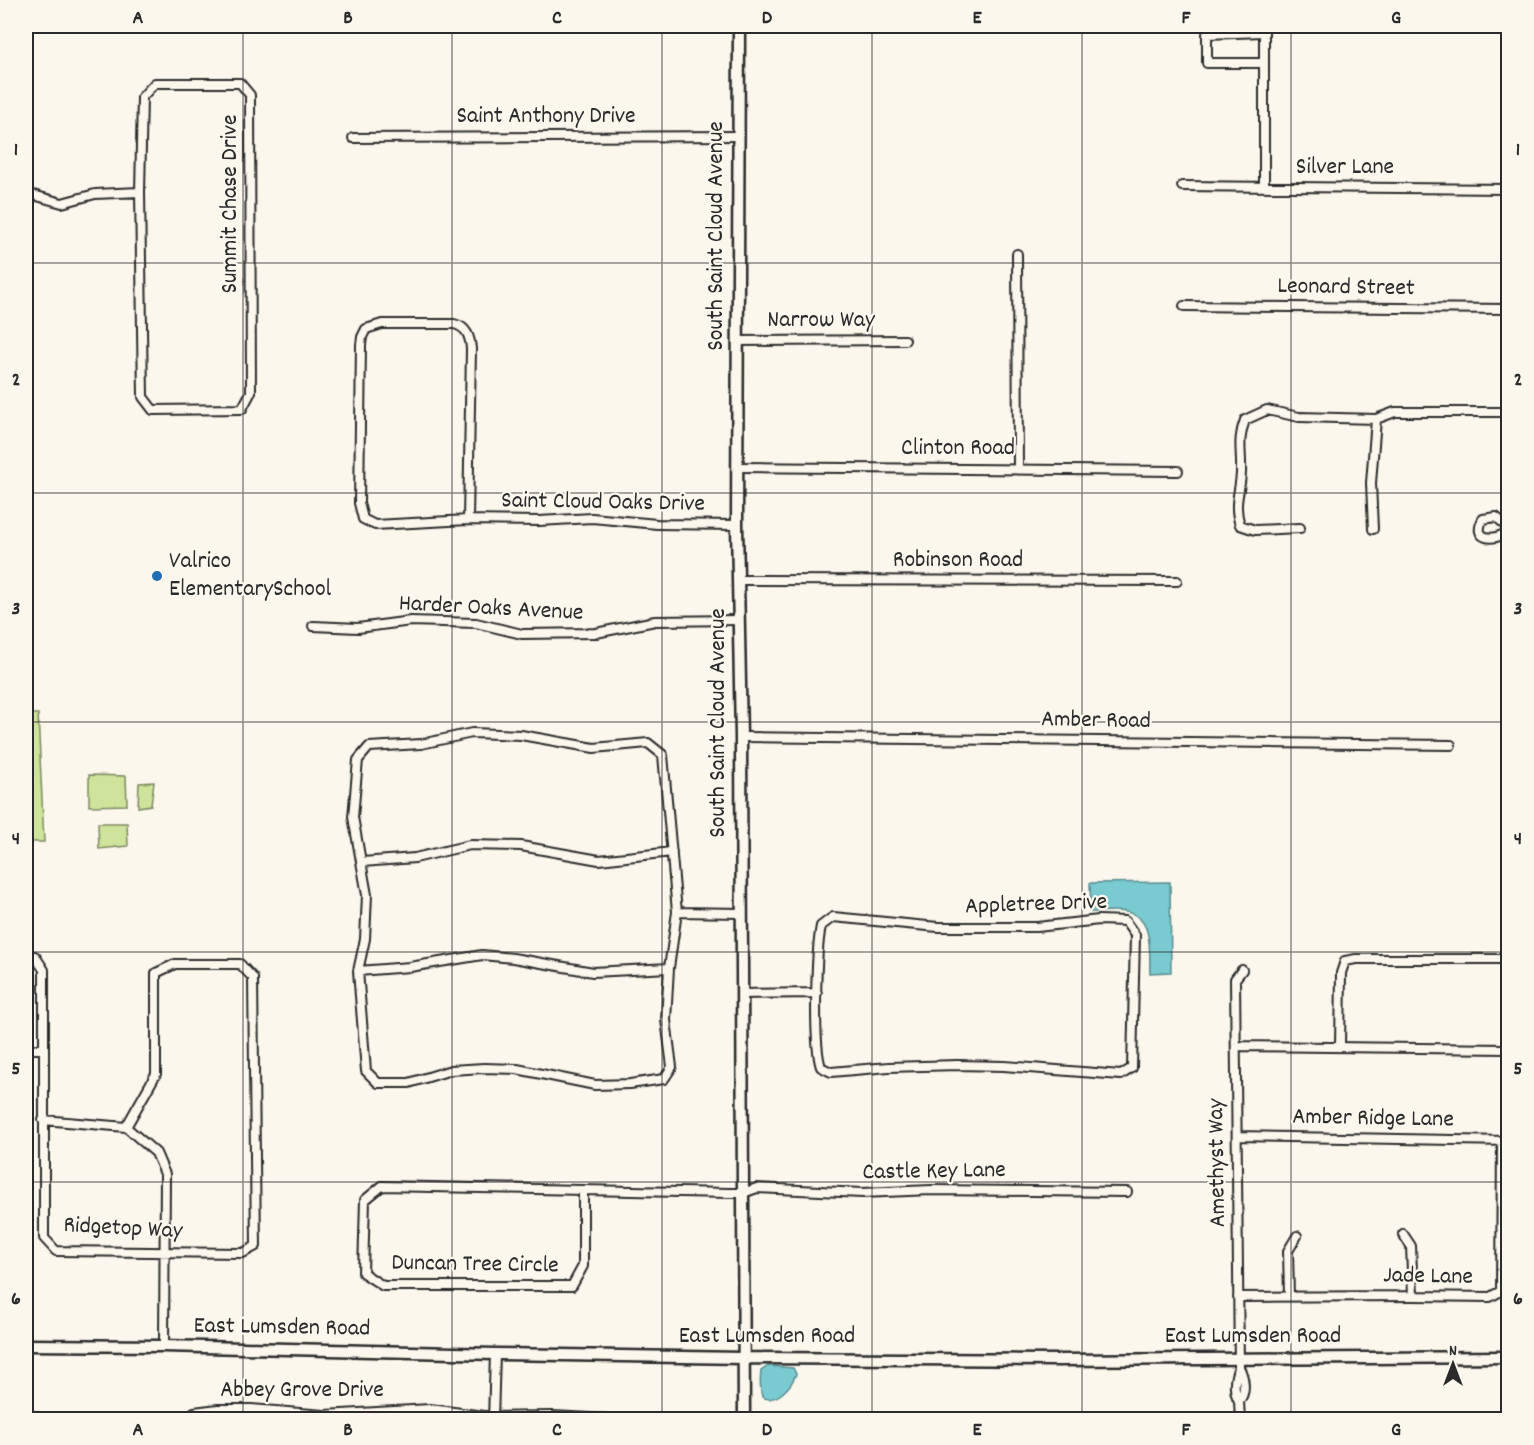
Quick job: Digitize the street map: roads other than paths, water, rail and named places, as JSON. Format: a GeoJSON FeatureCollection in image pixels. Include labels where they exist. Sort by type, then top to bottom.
{"type":"FeatureCollection","features":[{"type":"Feature","properties":{"kind":"street","name":"South Saint Cloud Avenue"},"geometry":{"type":"LineString","coordinates":[[739,26],[737,525],[741,737],[744,1419]]}},
{"type":"Feature","properties":{"kind":"street"},"geometry":{"type":"LineString","coordinates":[[1264,63],[1207,63],[1207,34],[1264,29],[1264,63],[1264,187]]}},
{"type":"Feature","properties":{"kind":"street","name":"Summit Chase Drive"},"geometry":{"type":"LineString","coordinates":[[155,83],[240,83],[250,95],[251,392],[242,409],[153,410],[143,397],[140,192],[142,97],[155,83]]}},
{"type":"Feature","properties":{"kind":"street","name":"Saint Anthony Drive"},"geometry":{"type":"LineString","coordinates":[[353,138],[739,136]]}},
{"type":"Feature","properties":{"kind":"street","name":"Silver Lane"},"geometry":{"type":"LineString","coordinates":[[1182,186],[1509,189]]}},
{"type":"Feature","properties":{"kind":"street"},"geometry":{"type":"LineString","coordinates":[[26,194],[63,203],[95,194],[140,192]]}},
{"type":"Feature","properties":{"kind":"street"},"geometry":{"type":"LineString","coordinates":[[1017,254],[1018,469]]}},
{"type":"Feature","properties":{"kind":"street","name":"Leonard Street"},"geometry":{"type":"LineString","coordinates":[[1184,306],[1509,309]]}},
{"type":"Feature","properties":{"kind":"street","name":"Saint Cloud Oaks Drive"},"geometry":{"type":"LineString","coordinates":[[468,520],[471,349],[468,333],[462,327],[454,324],[370,326],[363,333],[361,345],[359,503],[363,519],[375,525],[468,520],[539,521],[592,518],[657,524],[737,525]]}},
{"type":"Feature","properties":{"kind":"street","name":"Narrow Way"},"geometry":{"type":"LineString","coordinates":[[737,341],[905,340]]}},
{"type":"Feature","properties":{"kind":"street"},"geometry":{"type":"LineString","coordinates":[[1300,528],[1256,530],[1240,525],[1236,511],[1241,473],[1239,434],[1245,420],[1267,410],[1299,417],[1376,418],[1395,412],[1509,412]]}},
{"type":"Feature","properties":{"kind":"street"},"geometry":{"type":"LineString","coordinates":[[1373,529],[1371,483],[1376,418]]}},
{"type":"Feature","properties":{"kind":"street","name":"Clinton Road"},"geometry":{"type":"LineString","coordinates":[[737,467],[1178,471]]}},
{"type":"Feature","properties":{"kind":"street"},"geometry":{"type":"LineString","coordinates":[[1509,527],[1496,517],[1483,519],[1480,525],[1480,532],[1486,538],[1501,537],[1509,532]]}},
{"type":"Feature","properties":{"kind":"street","name":"Robinson Road"},"geometry":{"type":"LineString","coordinates":[[739,580],[1177,581]]}},
{"type":"Feature","properties":{"kind":"street","name":"Harder Oaks Avenue"},"geometry":{"type":"LineString","coordinates":[[313,626],[358,628],[411,621],[433,621],[476,623],[522,634],[596,633],[655,621],[739,620]]}},
{"type":"Feature","properties":{"kind":"street"},"geometry":{"type":"LineString","coordinates":[[472,733],[521,735],[594,748],[648,743],[663,755],[672,852],[677,912],[669,968],[666,1020],[672,1067],[664,1079],[630,1084],[595,1085],[517,1069],[484,1068],[452,1070],[409,1083],[378,1083],[366,1071],[358,971],[365,939],[367,895],[353,817],[358,760],[369,747],[421,744],[472,733]]}},
{"type":"Feature","properties":{"kind":"street","name":"Amber Road"},"geometry":{"type":"LineString","coordinates":[[741,737],[1451,745]]}},
{"type":"Feature","properties":{"kind":"street"},"geometry":{"type":"LineString","coordinates":[[362,862],[415,858],[470,845],[520,846],[599,860],[672,852]]}},
{"type":"Feature","properties":{"kind":"street"},"geometry":{"type":"LineString","coordinates":[[677,912],[741,913]]}},
{"type":"Feature","properties":{"kind":"street","name":"Appletree Drive"},"geometry":{"type":"LineString","coordinates":[[833,917],[938,927],[1037,927],[1099,920],[1125,921],[1135,935],[1132,1068],[1121,1075],[1004,1066],[957,1065],[831,1072],[821,1066],[817,1056],[818,993],[819,934],[821,926],[833,917]]}},
{"type":"Feature","properties":{"kind":"street"},"geometry":{"type":"LineString","coordinates":[[358,971],[410,968],[482,955],[593,972],[669,968]]}},
{"type":"Feature","properties":{"kind":"street","name":"Ridgetop Way"},"geometry":{"type":"LineString","coordinates":[[26,956],[35,956],[44,970],[44,1238],[56,1251],[243,1253],[256,1246],[252,978],[240,964],[175,964],[156,973],[156,1074],[126,1127]]}},
{"type":"Feature","properties":{"kind":"street"},"geometry":{"type":"LineString","coordinates":[[1340,1047],[1341,973],[1345,961],[1356,959],[1509,959]]}},
{"type":"Feature","properties":{"kind":"street","name":"Amethyst Way"},"geometry":{"type":"LineString","coordinates":[[1240,1419],[1235,1376],[1239,1362],[1235,980],[1242,970]]}},
{"type":"Feature","properties":{"kind":"street"},"geometry":{"type":"LineString","coordinates":[[742,994],[818,993]]}},
{"type":"Feature","properties":{"kind":"street"},"geometry":{"type":"LineString","coordinates":[[1236,1046],[1509,1049]]}},
{"type":"Feature","properties":{"kind":"street"},"geometry":{"type":"LineString","coordinates":[[26,1049],[43,1049]]}},
{"type":"Feature","properties":{"kind":"street"},"geometry":{"type":"LineString","coordinates":[[43,1120],[126,1127],[156,1153],[165,1174],[164,1346]]}},
{"type":"Feature","properties":{"kind":"street","name":"Amber Ridge Lane"},"geometry":{"type":"LineString","coordinates":[[1237,1136],[1506,1141]]}},
{"type":"Feature","properties":{"kind":"street","name":"Jade Lane"},"geometry":{"type":"LineString","coordinates":[[1238,1297],[1490,1298],[1501,1291],[1506,1141]]}},
{"type":"Feature","properties":{"kind":"street","name":"Duncan Tree Circle"},"geometry":{"type":"LineString","coordinates":[[583,1190],[583,1266],[572,1286],[383,1286],[363,1273],[365,1200],[382,1186],[743,1193]]}},
{"type":"Feature","properties":{"kind":"street","name":"Castle Key Lane"},"geometry":{"type":"LineString","coordinates":[[743,1193],[757,1188],[862,1193],[964,1190],[1127,1192]]}},
{"type":"Feature","properties":{"kind":"street"},"geometry":{"type":"LineString","coordinates":[[1403,1234],[1411,1246],[1413,1296]]}},
{"type":"Feature","properties":{"kind":"street"},"geometry":{"type":"LineString","coordinates":[[1289,1296],[1288,1251],[1297,1236]]}},
{"type":"Feature","properties":{"kind":"street","name":"East Lumsden Road"},"geometry":{"type":"LineString","coordinates":[[26,1345],[743,1358],[1239,1362],[1509,1357]]}},
{"type":"Feature","properties":{"kind":"street"},"geometry":{"type":"LineString","coordinates":[[493,1418],[495,1354]]}},
{"type":"Feature","properties":{"kind":"street","name":"Abbey Grove Drive"},"geometry":{"type":"LineString","coordinates":[[185,1419],[194,1413],[251,1408],[324,1416],[430,1409],[493,1418],[553,1416],[611,1419]]}},
{"type":"Feature","properties":{"kind":"street"},"geometry":{"type":"LineString","coordinates":[[26,1414],[48,1419]]}},
{"type":"Feature","properties":{"kind":"water"},"geometry":{"type":"Polygon","coordinates":[[[1170,882],[1171,972],[1150,973],[1149,938],[1143,923],[1138,917],[1126,912],[1091,912],[1090,883],[1170,882]]]}},
{"type":"Feature","properties":{"kind":"water"},"geometry":{"type":"Polygon","coordinates":[[[768,1366],[793,1368],[796,1374],[791,1384],[782,1393],[767,1399],[762,1397],[760,1381],[761,1371],[768,1366]]]}},
{"type":"Feature","properties":{"kind":"place","name":"Valrico ElementarySchool"},"geometry":{"type":"Point","coordinates":[157,576]}}]}
